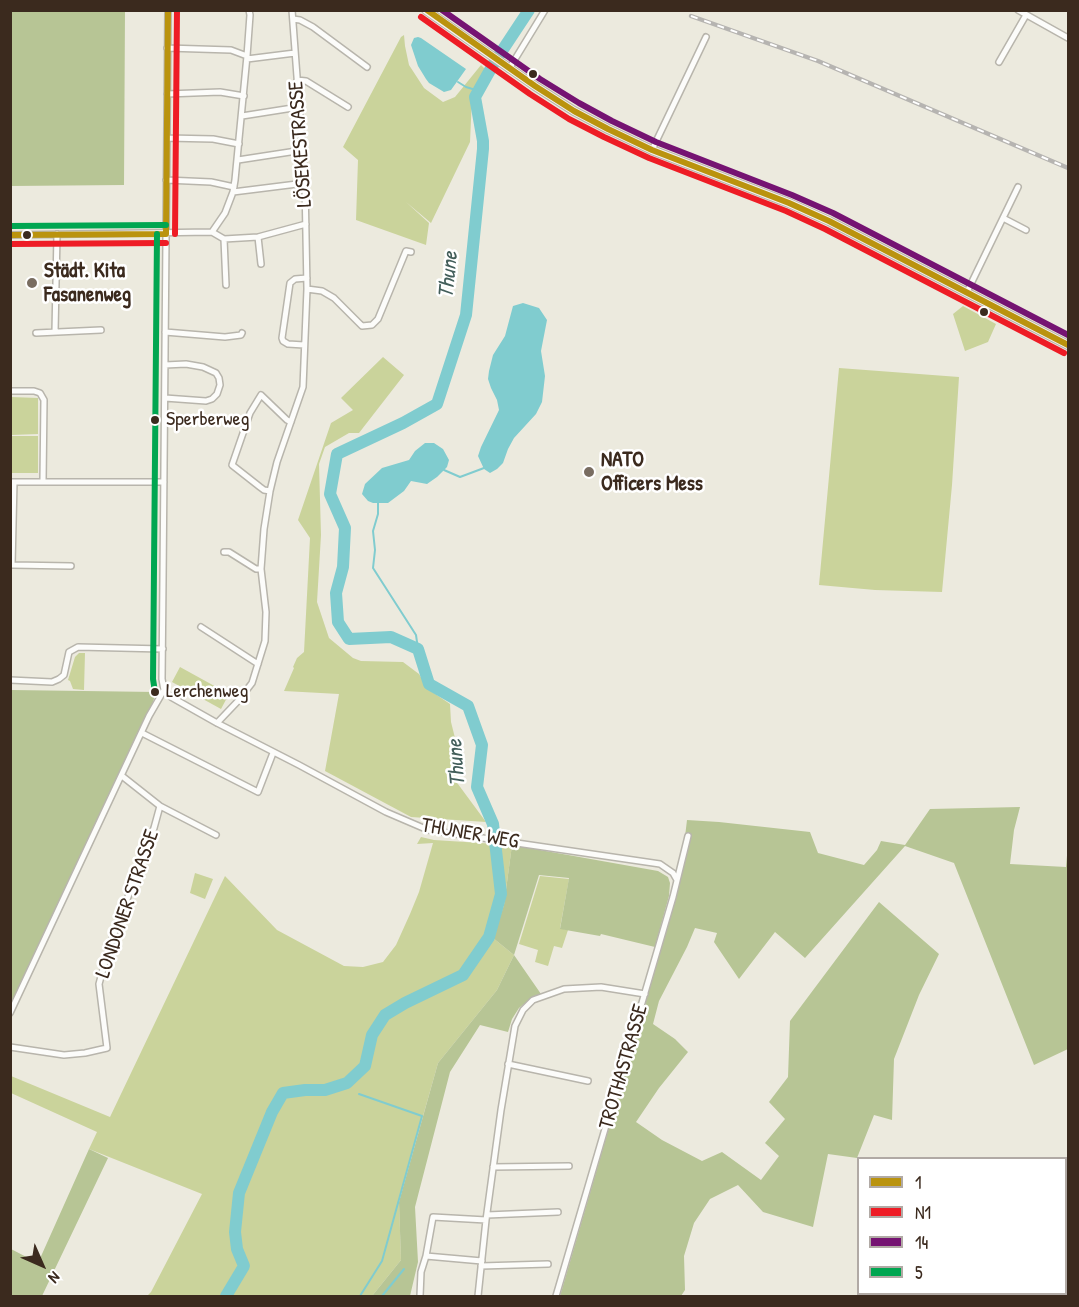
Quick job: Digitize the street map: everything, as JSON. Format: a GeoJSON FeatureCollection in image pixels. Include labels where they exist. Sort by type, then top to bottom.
{"type":"FeatureCollection","features":[{"type":"Feature","properties":{"kind":"main road"},"geometry":{"type":"LineString","coordinates":[[426,10],[506,67],[584,116],[652,150],[813,213],[1068,345]]}},
{"type":"Feature","properties":{"kind":"street"},"geometry":{"type":"LineString","coordinates":[[10,1013],[148,719],[164,690],[162,679],[168,10]]}},
{"type":"Feature","properties":{"kind":"street"},"geometry":{"type":"LineString","coordinates":[[212,232],[225,213],[233,190],[238,160],[249,10]]}},
{"type":"Feature","properties":{"kind":"street","name":"LÖSEKESTRASSE"},"geometry":{"type":"LineString","coordinates":[[217,723],[252,682],[265,641],[266,612],[261,569],[264,529],[277,462],[303,387],[307,290],[305,183],[292,10]]}},
{"type":"Feature","properties":{"kind":"street"},"geometry":{"type":"LineString","coordinates":[[506,67],[545,10]]}},
{"type":"Feature","properties":{"kind":"street"},"geometry":{"type":"LineString","coordinates":[[1018,10],[1068,38]]}},
{"type":"Feature","properties":{"kind":"street"},"geometry":{"type":"LineString","coordinates":[[999,62],[1026,15]]}},
{"type":"Feature","properties":{"kind":"street"},"geometry":{"type":"LineString","coordinates":[[293,19],[313,27],[367,67]]}},
{"type":"Feature","properties":{"kind":"street"},"geometry":{"type":"LineString","coordinates":[[652,150],[706,37]]}},
{"type":"Feature","properties":{"kind":"street"},"geometry":{"type":"LineString","coordinates":[[167,48],[231,50],[247,58],[295,53]]}},
{"type":"Feature","properties":{"kind":"street"},"geometry":{"type":"LineString","coordinates":[[297,80],[306,81],[348,107]]}},
{"type":"Feature","properties":{"kind":"street"},"geometry":{"type":"LineString","coordinates":[[167,94],[220,92],[244,96]]}},
{"type":"Feature","properties":{"kind":"street"},"geometry":{"type":"LineString","coordinates":[[242,116],[299,107]]}},
{"type":"Feature","properties":{"kind":"street"},"geometry":{"type":"LineString","coordinates":[[167,138],[213,139],[239,144]]}},
{"type":"Feature","properties":{"kind":"street"},"geometry":{"type":"LineString","coordinates":[[238,160],[303,150]]}},
{"type":"Feature","properties":{"kind":"street"},"geometry":{"type":"LineString","coordinates":[[166,180],[211,182],[233,190],[305,183]]}},
{"type":"Feature","properties":{"kind":"street"},"geometry":{"type":"LineString","coordinates":[[967,292],[1018,187]]}},
{"type":"Feature","properties":{"kind":"street"},"geometry":{"type":"LineString","coordinates":[[1003,218],[1026,230]]}},
{"type":"Feature","properties":{"kind":"street"},"geometry":{"type":"LineString","coordinates":[[10,235],[212,232],[224,239],[258,237],[306,224]]}},
{"type":"Feature","properties":{"kind":"street"},"geometry":{"type":"LineString","coordinates":[[56,332],[57,234]]}},
{"type":"Feature","properties":{"kind":"street"},"geometry":{"type":"LineString","coordinates":[[258,237],[261,264]]}},
{"type":"Feature","properties":{"kind":"street"},"geometry":{"type":"LineString","coordinates":[[224,239],[226,285]]}},
{"type":"Feature","properties":{"kind":"street"},"geometry":{"type":"LineString","coordinates":[[307,290],[322,291],[334,298],[362,326],[372,325],[378,319],[408,252],[398,248]]}},
{"type":"Feature","properties":{"kind":"street"},"geometry":{"type":"LineString","coordinates":[[304,345],[288,344],[283,342],[282,338],[290,283],[295,279],[307,278]]}},
{"type":"Feature","properties":{"kind":"street"},"geometry":{"type":"LineString","coordinates":[[36,333],[101,330]]}},
{"type":"Feature","properties":{"kind":"street"},"geometry":{"type":"LineString","coordinates":[[165,332],[225,337],[242,333]]}},
{"type":"Feature","properties":{"kind":"street"},"geometry":{"type":"LineString","coordinates":[[165,365],[186,364],[203,367],[216,373],[220,385],[217,394],[206,401],[165,398]]}},
{"type":"Feature","properties":{"kind":"street"},"geometry":{"type":"LineString","coordinates":[[10,391],[34,391],[40,393],[44,400],[43,481]]}},
{"type":"Feature","properties":{"kind":"street"},"geometry":{"type":"LineString","coordinates":[[270,491],[264,490],[232,465],[250,413],[261,395],[291,422]]}},
{"type":"Feature","properties":{"kind":"street"},"geometry":{"type":"LineString","coordinates":[[71,566],[11,565],[12,482],[164,482]]}},
{"type":"Feature","properties":{"kind":"street"},"geometry":{"type":"LineString","coordinates":[[224,552],[229,552],[256,569],[261,569]]}},
{"type":"Feature","properties":{"kind":"street"},"geometry":{"type":"LineString","coordinates":[[201,627],[258,664]]}},
{"type":"Feature","properties":{"kind":"street"},"geometry":{"type":"LineString","coordinates":[[10,680],[52,682],[59,679],[64,675],[69,652],[78,647],[163,649]]}},
{"type":"Feature","properties":{"kind":"street","name":"THUNER WEG"},"geometry":{"type":"LineString","coordinates":[[164,690],[171,697],[273,753],[386,812],[424,828],[660,864],[673,873],[677,880]]}},
{"type":"Feature","properties":{"kind":"street"},"geometry":{"type":"LineString","coordinates":[[142,733],[258,792],[273,753]]}},
{"type":"Feature","properties":{"kind":"street","name":"LONDONER STRASSE"},"geometry":{"type":"LineString","coordinates":[[122,776],[160,806],[216,835]]}},
{"type":"Feature","properties":{"kind":"street","name":"LONDONER STRASSE"},"geometry":{"type":"LineString","coordinates":[[10,1047],[64,1055],[107,1048],[99,984],[109,947],[154,828],[160,806]]}},
{"type":"Feature","properties":{"kind":"street","name":"TROTHASTRASSE"},"geometry":{"type":"LineString","coordinates":[[556,1296],[645,994],[688,836]]}},
{"type":"Feature","properties":{"kind":"street"},"geometry":{"type":"LineString","coordinates":[[478,1296],[508,1064],[515,1026],[523,1010],[533,1000],[564,989],[601,987],[645,994]]}},
{"type":"Feature","properties":{"kind":"street"},"geometry":{"type":"LineString","coordinates":[[508,1064],[588,1081]]}},
{"type":"Feature","properties":{"kind":"street"},"geometry":{"type":"LineString","coordinates":[[493,1167],[569,1166]]}},
{"type":"Feature","properties":{"kind":"street"},"geometry":{"type":"LineString","coordinates":[[420,1296],[421,1272],[433,1217],[487,1218],[558,1212]]}},
{"type":"Feature","properties":{"kind":"street"},"geometry":{"type":"LineString","coordinates":[[426,1256],[482,1264],[548,1264]]}},
{"type":"Feature","properties":{"kind":"green space"},"geometry":{"type":"Polygon","coordinates":[[[10,11],[125,11],[124,185],[11,186],[10,11]]]}},
{"type":"Feature","properties":{"kind":"green space"},"geometry":{"type":"Polygon","coordinates":[[[404,35],[409,65],[424,88],[443,102],[455,97],[481,65],[485,69],[472,97],[470,142],[431,223],[406,202],[429,223],[426,245],[356,220],[358,160],[343,147],[404,35]]]}},
{"type":"Feature","properties":{"kind":"green space"},"geometry":{"type":"Polygon","coordinates":[[[963,306],[996,324],[988,342],[965,351],[953,314],[963,306]]]}},
{"type":"Feature","properties":{"kind":"green space"},"geometry":{"type":"Polygon","coordinates":[[[383,357],[404,375],[359,433],[349,433],[325,447],[319,464],[321,535],[317,602],[329,638],[353,658],[361,661],[403,662],[419,674],[428,689],[450,704],[451,722],[460,758],[455,780],[486,822],[411,817],[325,771],[339,694],[284,691],[297,658],[304,652],[310,538],[298,520],[331,423],[353,410],[341,398],[383,357]]]}},
{"type":"Feature","properties":{"kind":"green space"},"geometry":{"type":"Polygon","coordinates":[[[839,368],[959,377],[942,592],[875,590],[819,585],[839,368]]]}},
{"type":"Feature","properties":{"kind":"green space"},"geometry":{"type":"Polygon","coordinates":[[[11,397],[38,398],[38,434],[11,435],[11,397]]]}},
{"type":"Feature","properties":{"kind":"green space"},"geometry":{"type":"Polygon","coordinates":[[[11,436],[38,436],[38,473],[11,473],[11,436]]]}},
{"type":"Feature","properties":{"kind":"green space"},"geometry":{"type":"Polygon","coordinates":[[[79,653],[85,653],[84,690],[73,689],[68,680],[75,657],[79,653]]]}},
{"type":"Feature","properties":{"kind":"green space"},"geometry":{"type":"Polygon","coordinates":[[[180,667],[229,694],[221,709],[172,682],[180,667]]]}},
{"type":"Feature","properties":{"kind":"green space"},"geometry":{"type":"Polygon","coordinates":[[[11,690],[156,692],[147,722],[11,1013],[11,690]]]}},
{"type":"Feature","properties":{"kind":"green space"},"geometry":{"type":"Polygon","coordinates":[[[1020,807],[1014,830],[1010,864],[1066,867],[1068,844],[1068,1049],[1034,1065],[954,863],[905,846],[805,958],[775,932],[739,979],[714,942],[717,933],[695,928],[659,1001],[653,1024],[675,1039],[688,1052],[659,1088],[636,1122],[662,1140],[702,1161],[722,1152],[761,1180],[779,1156],[765,1143],[785,1119],[769,1102],[788,1077],[790,1021],[879,902],[939,954],[919,995],[894,1059],[892,1120],[874,1115],[857,1158],[828,1154],[813,1227],[763,1212],[738,1185],[710,1199],[694,1223],[684,1256],[685,1290],[681,1296],[560,1296],[679,887],[687,820],[810,832],[818,853],[864,865],[877,850],[881,841],[905,845],[930,809],[1020,807]]]}},
{"type":"Feature","properties":{"kind":"green space"},"geometry":{"type":"Polygon","coordinates":[[[421,837],[434,840],[512,845],[504,905],[493,938],[514,955],[497,990],[438,1063],[399,1201],[401,1260],[372,1296],[147,1296],[202,1194],[89,1149],[97,1132],[11,1093],[11,1076],[110,1117],[225,876],[277,930],[344,966],[363,967],[383,962],[396,945],[419,892],[433,843],[417,844],[421,837]]]}},
{"type":"Feature","properties":{"kind":"green space"},"geometry":{"type":"Polygon","coordinates":[[[512,845],[658,871],[668,877],[669,896],[655,947],[601,934],[600,936],[560,929],[569,878],[539,875],[514,955],[493,938],[504,905],[512,845]]]}},
{"type":"Feature","properties":{"kind":"green space"},"geometry":{"type":"Polygon","coordinates":[[[195,873],[213,879],[205,899],[190,893],[195,873]]]}},
{"type":"Feature","properties":{"kind":"green space"},"geometry":{"type":"Polygon","coordinates":[[[540,876],[569,879],[560,928],[568,930],[562,948],[554,946],[548,966],[535,962],[538,950],[519,944],[540,876]]]}},
{"type":"Feature","properties":{"kind":"green space"},"geometry":{"type":"Polygon","coordinates":[[[514,955],[541,994],[519,1008],[508,1032],[480,1025],[450,1072],[415,1207],[418,1262],[410,1296],[372,1296],[401,1260],[399,1202],[438,1063],[497,990],[514,955]]]}},
{"type":"Feature","properties":{"kind":"green space"},"geometry":{"type":"Polygon","coordinates":[[[89,1149],[108,1158],[42,1296],[11,1296],[11,1249],[38,1263],[89,1149]]]}},
{"type":"Feature","properties":{"kind":"water"},"geometry":{"type":"Polygon","coordinates":[[[418,37],[466,69],[451,90],[444,92],[426,79],[418,66],[411,45],[414,38],[418,37]]]}},
{"type":"Feature","properties":{"kind":"water"},"geometry":{"type":"Polygon","coordinates":[[[523,303],[539,308],[547,320],[541,351],[545,376],[542,402],[536,414],[514,438],[503,463],[490,473],[484,469],[478,456],[499,410],[488,379],[489,371],[493,355],[505,336],[513,306],[523,303]]]}},
{"type":"Feature","properties":{"kind":"water"},"geometry":{"type":"Polygon","coordinates":[[[425,443],[434,443],[443,449],[449,460],[447,467],[427,484],[411,481],[404,491],[388,503],[368,501],[362,494],[365,484],[382,468],[409,460],[425,443]]]}},
{"type":"Feature","properties":{"kind":"waterway","name":"Thune"},"geometry":{"type":"LineString","coordinates":[[226,1296],[244,1266],[237,1249],[235,1232],[239,1193],[272,1112],[283,1093],[325,1090],[347,1083],[365,1066],[372,1035],[385,1015],[463,975],[489,937],[501,894],[493,824],[477,787],[482,745],[468,706],[429,684],[418,649],[391,637],[349,639],[338,622],[336,593],[343,567],[345,528],[330,494],[337,454],[437,404],[466,315],[483,149],[475,97],[529,10]]}},
{"type":"Feature","properties":{"kind":"waterway"},"geometry":{"type":"LineString","coordinates":[[458,82],[479,91]]}},
{"type":"Feature","properties":{"kind":"waterway"},"geometry":{"type":"LineString","coordinates":[[444,470],[460,477],[484,468]]}},
{"type":"Feature","properties":{"kind":"waterway"},"geometry":{"type":"LineString","coordinates":[[378,503],[378,514],[373,531],[375,550],[373,568],[416,635],[418,649]]}},
{"type":"Feature","properties":{"kind":"waterway"},"geometry":{"type":"LineString","coordinates":[[359,1094],[422,1116],[382,1261],[360,1296]]}},
{"type":"Feature","properties":{"kind":"waterway"},"geometry":{"type":"LineString","coordinates":[[382,1296],[404,1269]]}},
{"type":"Feature","properties":{"kind":"railway"},"geometry":{"type":"LineString","coordinates":[[691,16],[818,61],[1068,168]]}},
{"type":"Feature","properties":{"kind":"transit line","name":"1"},"geometry":{"type":"LineString","coordinates":[[10,235],[166,234],[168,10]]}},
{"type":"Feature","properties":{"kind":"transit line","name":"N1"},"geometry":{"type":"LineString","coordinates":[[175,234],[177,10]]}},
{"type":"Feature","properties":{"kind":"transit line","name":"1"},"geometry":{"type":"LineString","coordinates":[[427,10],[535,86],[608,129],[652,150],[789,203],[829,221],[1068,345]]}},
{"type":"Feature","properties":{"kind":"transit line","name":"14"},"geometry":{"type":"LineString","coordinates":[[442,10],[540,79],[612,121],[656,142],[833,213],[1068,335]]}},
{"type":"Feature","properties":{"kind":"transit line","name":"N1"},"geometry":{"type":"LineString","coordinates":[[421,17],[569,119],[649,158],[786,211],[825,229],[1064,353]]}},
{"type":"Feature","properties":{"kind":"transit line","name":"5"},"geometry":{"type":"LineString","coordinates":[[10,226],[166,225]]}},
{"type":"Feature","properties":{"kind":"transit line","name":"5"},"geometry":{"type":"LineString","coordinates":[[155,692],[153,679],[157,234]]}},
{"type":"Feature","properties":{"kind":"transit line","name":"N1"},"geometry":{"type":"LineString","coordinates":[[10,244],[166,243]]}},
{"type":"Feature","properties":{"kind":"place","name":"Städt. Kita Fasanenweg"},"geometry":{"type":"Point","coordinates":[32,283]}},
{"type":"Feature","properties":{"kind":"place","name":"Sperberweg"},"geometry":{"type":"Point","coordinates":[155,420]}},
{"type":"Feature","properties":{"kind":"place","name":"NATO Officers Mess"},"geometry":{"type":"Point","coordinates":[589,472]}},
{"type":"Feature","properties":{"kind":"place","name":"Lerchenweg"},"geometry":{"type":"Point","coordinates":[155,692]}}]}
